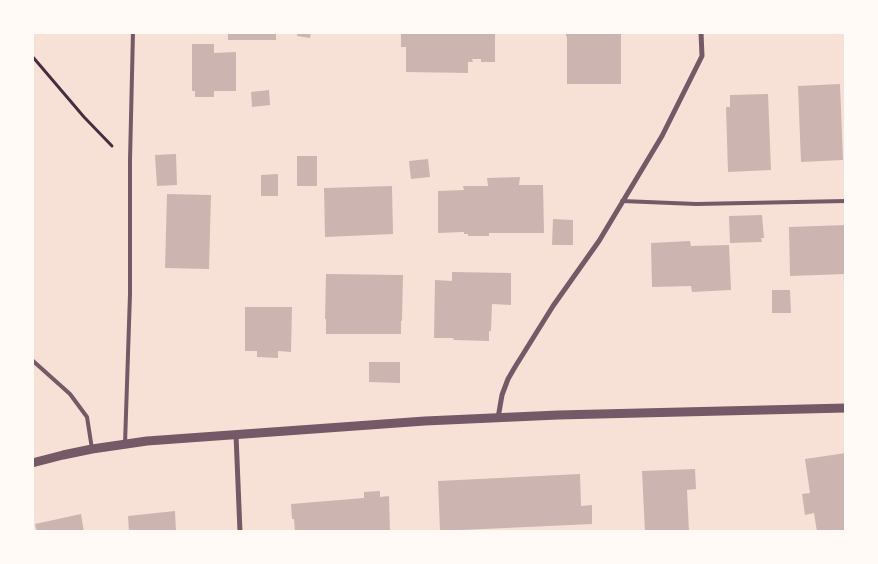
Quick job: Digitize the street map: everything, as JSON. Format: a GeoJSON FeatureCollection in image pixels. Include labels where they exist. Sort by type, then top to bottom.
{"type":"FeatureCollection","features":[{"type":"Feature","properties":{"kind":"street"},"geometry":{"type":"LineString","coordinates":[[498,418],[502,395],[514,367],[553,306],[599,240],[662,136],[702,56],[701,32]]}},
{"type":"Feature","properties":{"kind":"street"},"geometry":{"type":"LineString","coordinates":[[32,463],[92,449],[125,444],[425,421],[846,408]]}},
{"type":"Feature","properties":{"kind":"street"},"geometry":{"type":"LineString","coordinates":[[236,435],[240,532]]}},
{"type":"Feature","properties":{"kind":"lane"},"geometry":{"type":"LineString","coordinates":[[125,444],[130,294],[130,160],[133,32]]}},
{"type":"Feature","properties":{"kind":"lane"},"geometry":{"type":"LineString","coordinates":[[622,201],[696,204],[846,201]]}},
{"type":"Feature","properties":{"kind":"lane"},"geometry":{"type":"LineString","coordinates":[[32,360],[70,394],[87,417],[92,449]]}},
{"type":"Feature","properties":{"kind":"path"},"geometry":{"type":"LineString","coordinates":[[32,56],[84,117],[110,144],[130,160]]}},
{"type":"Feature","properties":{"kind":"building"},"geometry":{"type":"Polygon","coordinates":[[[228,32],[276,32],[276,40],[228,40],[228,32]]]}},
{"type":"Feature","properties":{"kind":"building"},"geometry":{"type":"Polygon","coordinates":[[[298,32],[311,32],[310,38],[297,36],[298,32]]]}},
{"type":"Feature","properties":{"kind":"building"},"geometry":{"type":"Polygon","coordinates":[[[401,32],[495,32],[495,62],[481,62],[481,59],[472,59],[473,62],[468,62],[468,73],[406,72],[406,47],[401,47],[401,32]]]}},
{"type":"Feature","properties":{"kind":"building"},"geometry":{"type":"Polygon","coordinates":[[[566,32],[621,33],[621,84],[567,84],[566,32]]]}},
{"type":"Feature","properties":{"kind":"building"},"geometry":{"type":"Polygon","coordinates":[[[192,44],[214,44],[214,53],[236,52],[236,91],[214,91],[214,97],[195,97],[195,91],[192,91],[192,44]]]}},
{"type":"Feature","properties":{"kind":"building"},"geometry":{"type":"Polygon","coordinates":[[[840,84],[843,160],[801,162],[798,86],[840,84]]]}},
{"type":"Feature","properties":{"kind":"building"},"geometry":{"type":"Polygon","coordinates":[[[269,90],[270,105],[252,107],[251,92],[269,90]]]}},
{"type":"Feature","properties":{"kind":"building"},"geometry":{"type":"Polygon","coordinates":[[[768,94],[771,170],[728,172],[726,107],[730,107],[730,95],[768,94]]]}},
{"type":"Feature","properties":{"kind":"building"},"geometry":{"type":"Polygon","coordinates":[[[176,154],[177,185],[157,186],[155,155],[176,154]]]}},
{"type":"Feature","properties":{"kind":"building"},"geometry":{"type":"Polygon","coordinates":[[[297,156],[317,156],[317,186],[297,186],[297,156]]]}},
{"type":"Feature","properties":{"kind":"building"},"geometry":{"type":"Polygon","coordinates":[[[428,159],[430,177],[411,179],[409,161],[428,159]]]}},
{"type":"Feature","properties":{"kind":"building"},"geometry":{"type":"Polygon","coordinates":[[[278,174],[278,196],[261,196],[261,175],[278,174]]]}},
{"type":"Feature","properties":{"kind":"building"},"geometry":{"type":"Polygon","coordinates":[[[520,177],[519,185],[543,185],[544,233],[489,233],[489,236],[468,236],[464,232],[438,233],[438,191],[464,190],[463,186],[488,186],[487,178],[520,177]]]}},
{"type":"Feature","properties":{"kind":"building"},"geometry":{"type":"Polygon","coordinates":[[[392,186],[393,234],[325,237],[324,188],[392,186]]]}},
{"type":"Feature","properties":{"kind":"building"},"geometry":{"type":"Polygon","coordinates":[[[167,194],[211,195],[209,269],[165,268],[167,194]]]}},
{"type":"Feature","properties":{"kind":"building"},"geometry":{"type":"Polygon","coordinates":[[[762,215],[764,238],[761,238],[762,242],[730,243],[729,216],[762,215]]]}},
{"type":"Feature","properties":{"kind":"building"},"geometry":{"type":"Polygon","coordinates":[[[553,219],[573,220],[573,245],[552,245],[553,219]]]}},
{"type":"Feature","properties":{"kind":"building"},"geometry":{"type":"Polygon","coordinates":[[[846,225],[846,274],[790,276],[789,227],[846,225]]]}},
{"type":"Feature","properties":{"kind":"building"},"geometry":{"type":"Polygon","coordinates":[[[690,241],[691,246],[729,245],[731,290],[692,292],[691,286],[652,287],[651,243],[690,241]]]}},
{"type":"Feature","properties":{"kind":"building"},"geometry":{"type":"Polygon","coordinates":[[[452,272],[511,273],[511,305],[492,304],[489,341],[434,338],[435,280],[452,281],[452,272]]]}},
{"type":"Feature","properties":{"kind":"building"},"geometry":{"type":"Polygon","coordinates":[[[326,274],[403,275],[401,334],[326,334],[326,274]]]}},
{"type":"Feature","properties":{"kind":"building"},"geometry":{"type":"Polygon","coordinates":[[[772,290],[790,290],[791,313],[772,313],[772,290]]]}},
{"type":"Feature","properties":{"kind":"building"},"geometry":{"type":"Polygon","coordinates":[[[245,307],[292,307],[291,352],[278,351],[278,358],[257,357],[257,351],[245,351],[245,307]]]}},
{"type":"Feature","properties":{"kind":"building"},"geometry":{"type":"Polygon","coordinates":[[[369,362],[400,362],[400,383],[369,382],[369,362]]]}},
{"type":"Feature","properties":{"kind":"building"},"geometry":{"type":"Polygon","coordinates":[[[846,453],[846,532],[817,532],[814,513],[805,515],[802,494],[810,493],[805,459],[846,453]]]}},
{"type":"Feature","properties":{"kind":"building"},"geometry":{"type":"Polygon","coordinates":[[[695,469],[696,489],[687,490],[689,532],[645,532],[642,471],[695,469]]]}},
{"type":"Feature","properties":{"kind":"building"},"geometry":{"type":"Polygon","coordinates":[[[580,474],[581,506],[592,505],[592,524],[440,531],[438,481],[580,474]]]}},
{"type":"Feature","properties":{"kind":"building"},"geometry":{"type":"Polygon","coordinates":[[[380,491],[380,497],[389,496],[390,532],[295,532],[291,504],[364,498],[364,492],[380,491]]]}},
{"type":"Feature","properties":{"kind":"building"},"geometry":{"type":"Polygon","coordinates":[[[175,511],[176,532],[129,532],[128,516],[175,511]]]}},
{"type":"Feature","properties":{"kind":"building"},"geometry":{"type":"Polygon","coordinates":[[[81,514],[84,532],[37,532],[35,524],[81,514]]]}}]}
